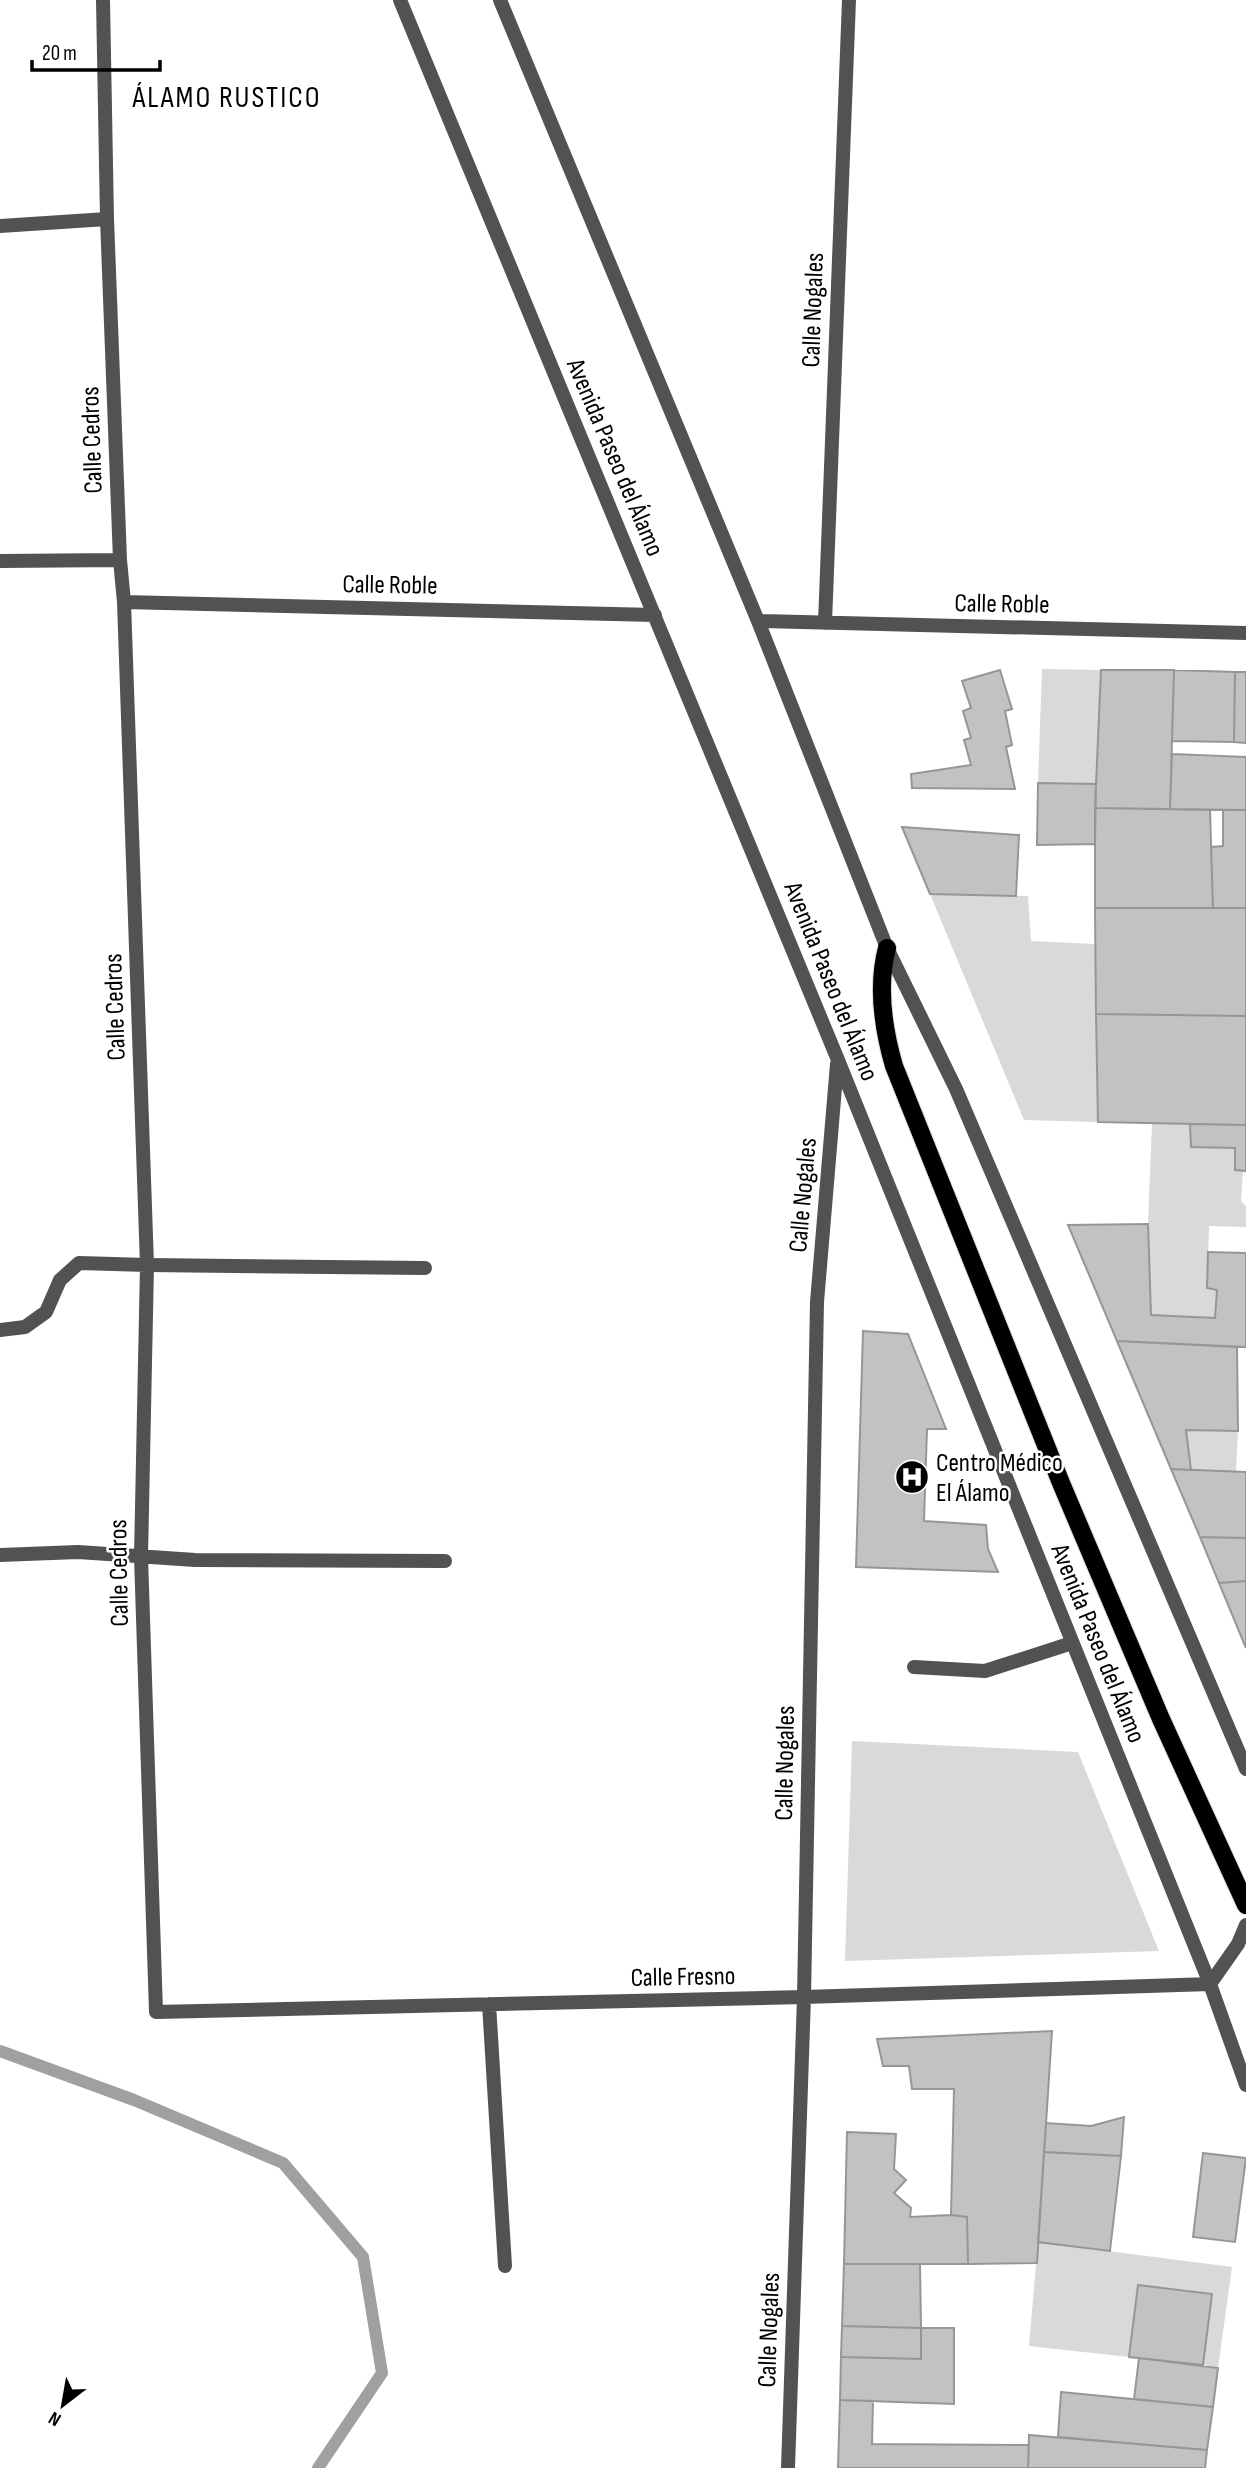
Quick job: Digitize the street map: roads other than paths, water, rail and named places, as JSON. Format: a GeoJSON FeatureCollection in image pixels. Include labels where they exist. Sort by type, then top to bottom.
{"type":"FeatureCollection","features":[{"type":"Feature","properties":{"kind":"main road"},"geometry":{"type":"LineString","coordinates":[[887,947],[882,966],[883,1015],[894,1066],[1061,1483],[1161,1719],[1246,1905]]}},
{"type":"Feature","properties":{"kind":"street","name":"Calle Cedros"},"geometry":{"type":"LineString","coordinates":[[103,0],[107,219],[120,560],[124,602],[147,1265],[141,1557],[156,2012]]}},
{"type":"Feature","properties":{"kind":"street","name":"Avenida Paseo del Álamo"},"geometry":{"type":"LineString","coordinates":[[400,0],[838,1060],[1210,1984],[1246,2085]]}},
{"type":"Feature","properties":{"kind":"street"},"geometry":{"type":"LineString","coordinates":[[500,0],[758,621],[887,947],[961,1102],[1246,1769]]}},
{"type":"Feature","properties":{"kind":"street","name":"Calle Nogales"},"geometry":{"type":"LineString","coordinates":[[825,623],[849,0]]}},
{"type":"Feature","properties":{"kind":"street"},"geometry":{"type":"LineString","coordinates":[[0,226],[107,219]]}},
{"type":"Feature","properties":{"kind":"street"},"geometry":{"type":"LineString","coordinates":[[0,561],[120,560]]}},
{"type":"Feature","properties":{"kind":"street","name":"Calle Roble"},"geometry":{"type":"LineString","coordinates":[[124,602],[655,615]]}},
{"type":"Feature","properties":{"kind":"street","name":"Calle Roble"},"geometry":{"type":"LineString","coordinates":[[758,621],[1246,633]]}},
{"type":"Feature","properties":{"kind":"street","name":"Calle Nogales"},"geometry":{"type":"LineString","coordinates":[[788,2468],[804,1997],[817,1302],[838,1060]]}},
{"type":"Feature","properties":{"kind":"street"},"geometry":{"type":"LineString","coordinates":[[0,1330],[24,1327],[46,1312],[60,1280],[79,1263],[425,1268]]}},
{"type":"Feature","properties":{"kind":"street"},"geometry":{"type":"LineString","coordinates":[[0,1555],[78,1552],[195,1560],[445,1561]]}},
{"type":"Feature","properties":{"kind":"street"},"geometry":{"type":"LineString","coordinates":[[914,1667],[985,1671],[1072,1643]]}},
{"type":"Feature","properties":{"kind":"street"},"geometry":{"type":"LineString","coordinates":[[1210,1984],[1238,1944],[1246,1925]]}},
{"type":"Feature","properties":{"kind":"street","name":"Calle Fresno"},"geometry":{"type":"LineString","coordinates":[[156,2012],[804,1997],[1210,1984]]}},
{"type":"Feature","properties":{"kind":"street"},"geometry":{"type":"LineString","coordinates":[[489,2004],[505,2266]]}},
{"type":"Feature","properties":{"kind":"waterway"},"geometry":{"type":"LineString","coordinates":[[0,2051],[134,2100],[283,2163],[363,2257],[382,2373],[318,2468]]}},
{"type":"Feature","properties":{"kind":"place","name":"Centro Médico El Álamo"},"geometry":{"type":"Point","coordinates":[912,1477]}},
{"type":"Feature","properties":{"kind":"district","name":"ÁLAMO RUSTICO"},"geometry":{"type":"Point","coordinates":[227,97]}}]}
